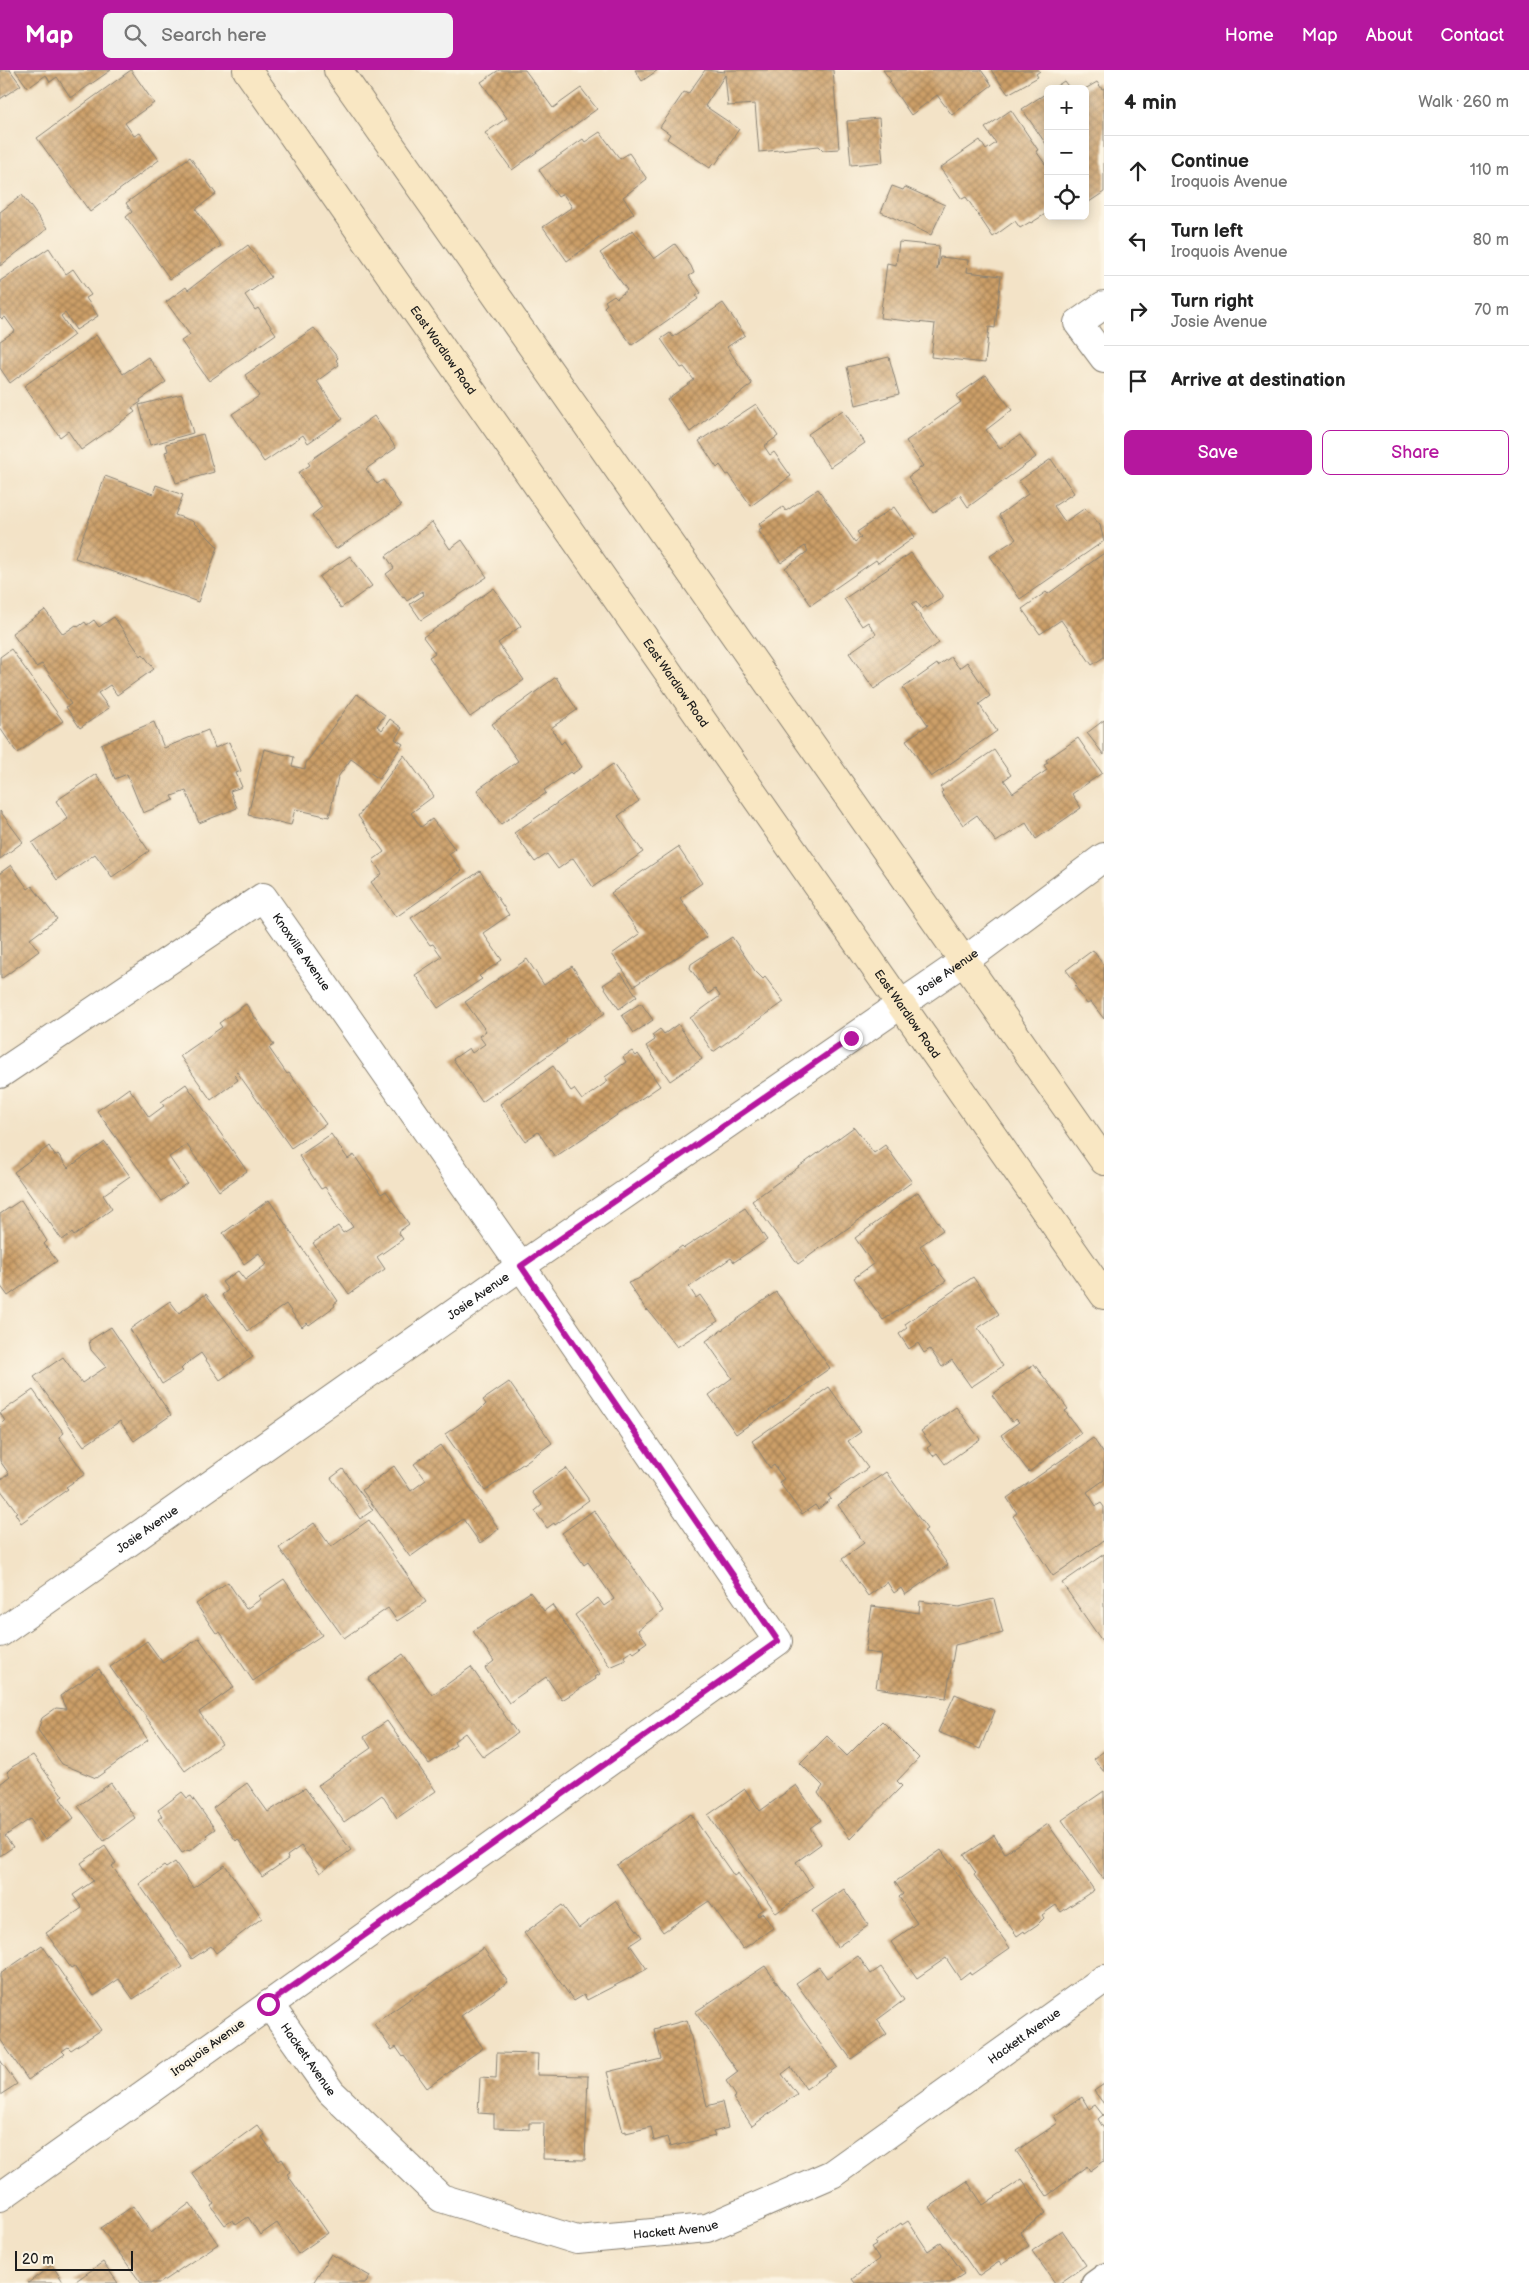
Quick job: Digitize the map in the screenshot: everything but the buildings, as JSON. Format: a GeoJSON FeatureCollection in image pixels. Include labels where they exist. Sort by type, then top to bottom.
{"type":"FeatureCollection","features":[{"type":"Feature","properties":{"kind":"main road","name":"East Wardlow Road"},"geometry":{"type":"LineString","coordinates":[[247,70],[1104,1295]]}},
{"type":"Feature","properties":{"kind":"main road"},"geometry":{"type":"LineString","coordinates":[[338,70],[1104,1161]]}},
{"type":"Feature","properties":{"kind":"street"},"geometry":{"type":"LineString","coordinates":[[1104,305],[1078,323],[1104,358]]}},
{"type":"Feature","properties":{"kind":"street","name":"Josie Avenue"},"geometry":{"type":"LineString","coordinates":[[0,1633],[521,1266],[964,961],[1104,857]]}},
{"type":"Feature","properties":{"kind":"street","name":"Knoxville Avenue"},"geometry":{"type":"LineString","coordinates":[[0,1074],[263,897],[521,1266]]}},
{"type":"Feature","properties":{"kind":"street","name":"Iroquois Avenue"},"geometry":{"type":"LineString","coordinates":[[0,2196],[778,1641],[521,1266]]}},
{"type":"Feature","properties":{"kind":"street","name":"Hackett Avenue"},"geometry":{"type":"LineString","coordinates":[[268,2004],[331,2092],[441,2198],[577,2240],[707,2228],[832,2174],[1104,1979]]}},
{"type":"Feature","properties":{"kind":"lane"},"geometry":{"type":"LineString","coordinates":[[1093,2283],[1104,2275]]}},
{"type":"Feature","properties":{"kind":"route"},"geometry":{"type":"LineString","coordinates":[[268,2004],[778,1641],[521,1266],[851,1038]]}}]}
